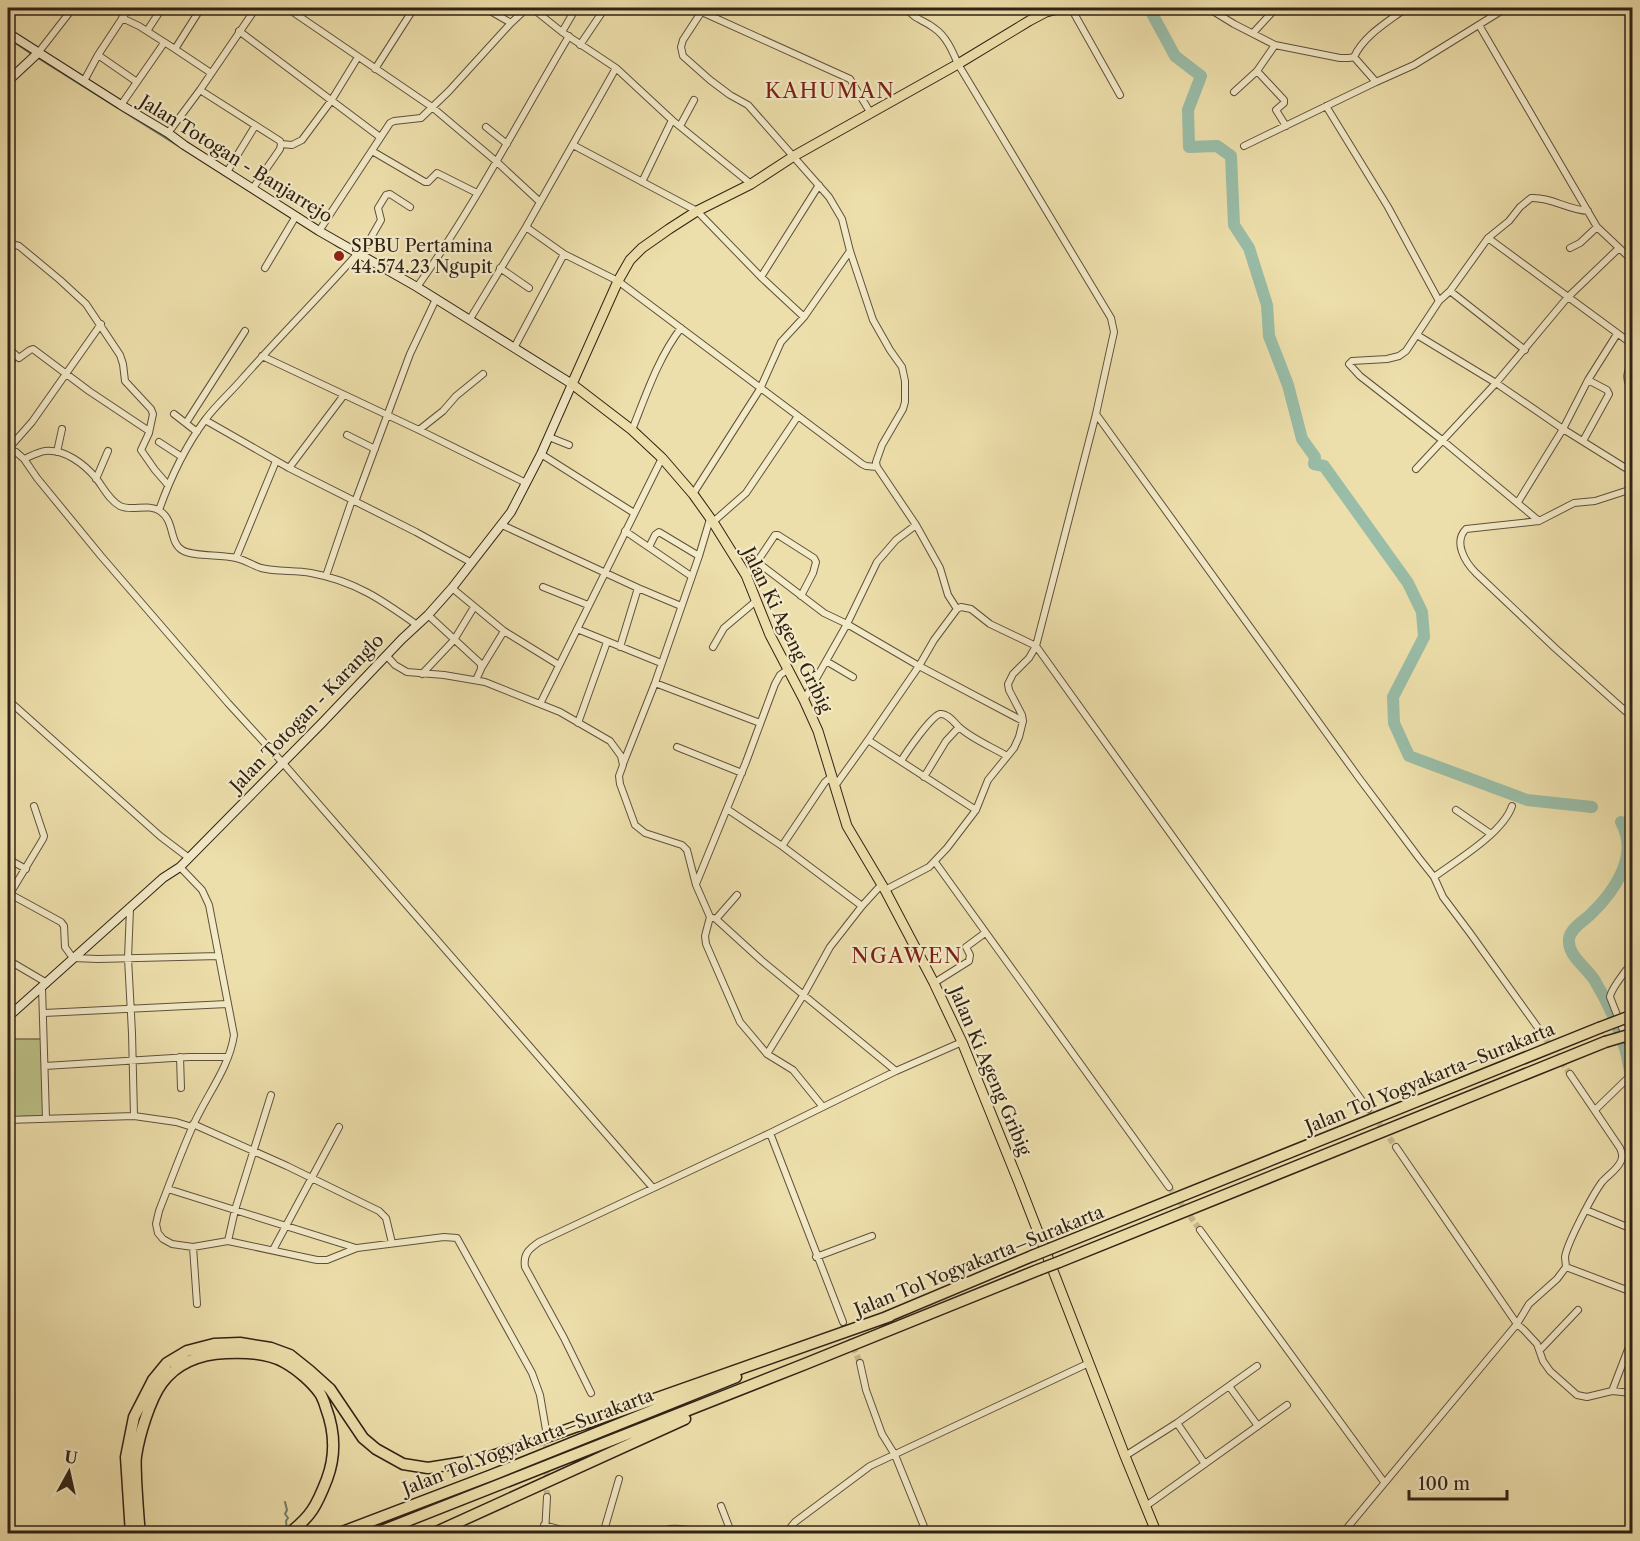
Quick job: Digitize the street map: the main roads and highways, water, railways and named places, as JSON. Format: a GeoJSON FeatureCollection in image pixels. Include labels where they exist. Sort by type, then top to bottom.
{"type":"FeatureCollection","features":[{"type":"Feature","properties":{"kind":"highway","name":"Jalan Tol Yogyakarta–Surakarta"},"geometry":{"type":"LineString","coordinates":[[337,1533],[492,1475],[890,1316],[1032,1256],[1630,1016]]}},
{"type":"Feature","properties":{"kind":"highway","name":"Jalan Tol Yogyakarta–Surakarta"},"geometry":{"type":"LineString","coordinates":[[375,1533],[805,1364],[1605,1042],[1632,1034]]}},
{"type":"Feature","properties":{"kind":"highway"},"geometry":{"type":"LineString","coordinates":[[131,1533],[126,1457],[134,1417],[153,1380],[167,1363],[187,1351],[214,1344],[240,1343],[271,1348],[290,1355],[330,1389],[363,1438],[376,1449],[403,1464],[428,1468],[484,1459],[890,1316]]}},
{"type":"Feature","properties":{"kind":"highway"},"geometry":{"type":"LineString","coordinates":[[140,1533],[135,1458],[144,1421],[161,1384],[191,1359],[215,1353],[240,1352],[267,1356],[283,1362],[307,1379],[322,1396],[332,1424],[334,1454],[331,1469],[316,1507],[301,1524],[288,1533]]}},
{"type":"Feature","properties":{"kind":"highway"},"geometry":{"type":"LineString","coordinates":[[432,1533],[805,1364]]}},
{"type":"Feature","properties":{"kind":"main road"},"geometry":{"type":"LineString","coordinates":[[572,384],[618,281],[630,260],[642,248],[698,211],[751,183],[870,112],[1029,21],[1059,8]]}},
{"type":"Feature","properties":{"kind":"main road","name":"Jalan Totogan - Banjarrejo"},"geometry":{"type":"LineString","coordinates":[[8,33],[320,231],[470,319],[572,384]]}},
{"type":"Feature","properties":{"kind":"main road"},"geometry":{"type":"LineString","coordinates":[[8,81],[38,53]]}},
{"type":"Feature","properties":{"kind":"main road","name":"Jalan Ki Ageng Gribig"},"geometry":{"type":"LineString","coordinates":[[572,384],[632,430],[662,458],[693,494],[746,574],[770,635],[818,731],[847,826],[884,887],[962,1042],[1157,1533]]}},
{"type":"Feature","properties":{"kind":"main road","name":"Jalan Totogan - Karanglo"},"geometry":{"type":"LineString","coordinates":[[8,1017],[185,862],[386,655],[428,615],[511,512],[541,454],[572,384]]}},
{"type":"Feature","properties":{"kind":"waterway"},"geometry":{"type":"LineString","coordinates":[[1149,8],[1175,56],[1201,76],[1188,110],[1189,147],[1217,146],[1231,156],[1234,225],[1249,248],[1267,305],[1269,336],[1288,385],[1302,439],[1315,457],[1314,464],[1324,466],[1408,583],[1422,612],[1424,637],[1393,697],[1394,723],[1409,756],[1527,800],[1592,807]]}},
{"type":"Feature","properties":{"kind":"waterway"},"geometry":{"type":"LineString","coordinates":[[8,38],[33,55]]}},
{"type":"Feature","properties":{"kind":"waterway"},"geometry":{"type":"LineString","coordinates":[[38,58],[180,147]]}},
{"type":"Feature","properties":{"kind":"waterway"},"geometry":{"type":"LineString","coordinates":[[335,245],[349,253]]}},
{"type":"Feature","properties":{"kind":"waterway"},"geometry":{"type":"LineString","coordinates":[[1621,822],[1628,848],[1622,873],[1608,896],[1572,932],[1569,945],[1574,956],[1592,976],[1612,1013],[1625,1048],[1632,1080]]}},
{"type":"Feature","properties":{"kind":"waterway"},"geometry":{"type":"LineString","coordinates":[[285,1502],[287,1510],[285,1514],[288,1518],[287,1530]]}},
{"type":"Feature","properties":{"kind":"tunnel"},"geometry":{"type":"LineString","coordinates":[[1541,1032],[1570,1074]]}},
{"type":"Feature","properties":{"kind":"tunnel"},"geometry":{"type":"LineString","coordinates":[[1368,1109],[1396,1147]]}},
{"type":"Feature","properties":{"kind":"tunnel"},"geometry":{"type":"LineString","coordinates":[[1169,1187],[1200,1230]]}},
{"type":"Feature","properties":{"kind":"tunnel"},"geometry":{"type":"LineString","coordinates":[[843,1322],[860,1363]]}},
{"type":"Feature","properties":{"kind":"tunnel"},"geometry":{"type":"LineString","coordinates":[[546,1436],[547,1497]]}},
{"type":"Feature","properties":{"kind":"place","name":"SPBU Pertamina 44.574.23 Ngupit"},"geometry":{"type":"Point","coordinates":[339,256]}},
{"type":"Feature","properties":{"kind":"district","name":"KAHUMAN"},"geometry":{"type":"Point","coordinates":[830,90]}},
{"type":"Feature","properties":{"kind":"district","name":"NGAWEN"},"geometry":{"type":"Point","coordinates":[907,955]}}]}
